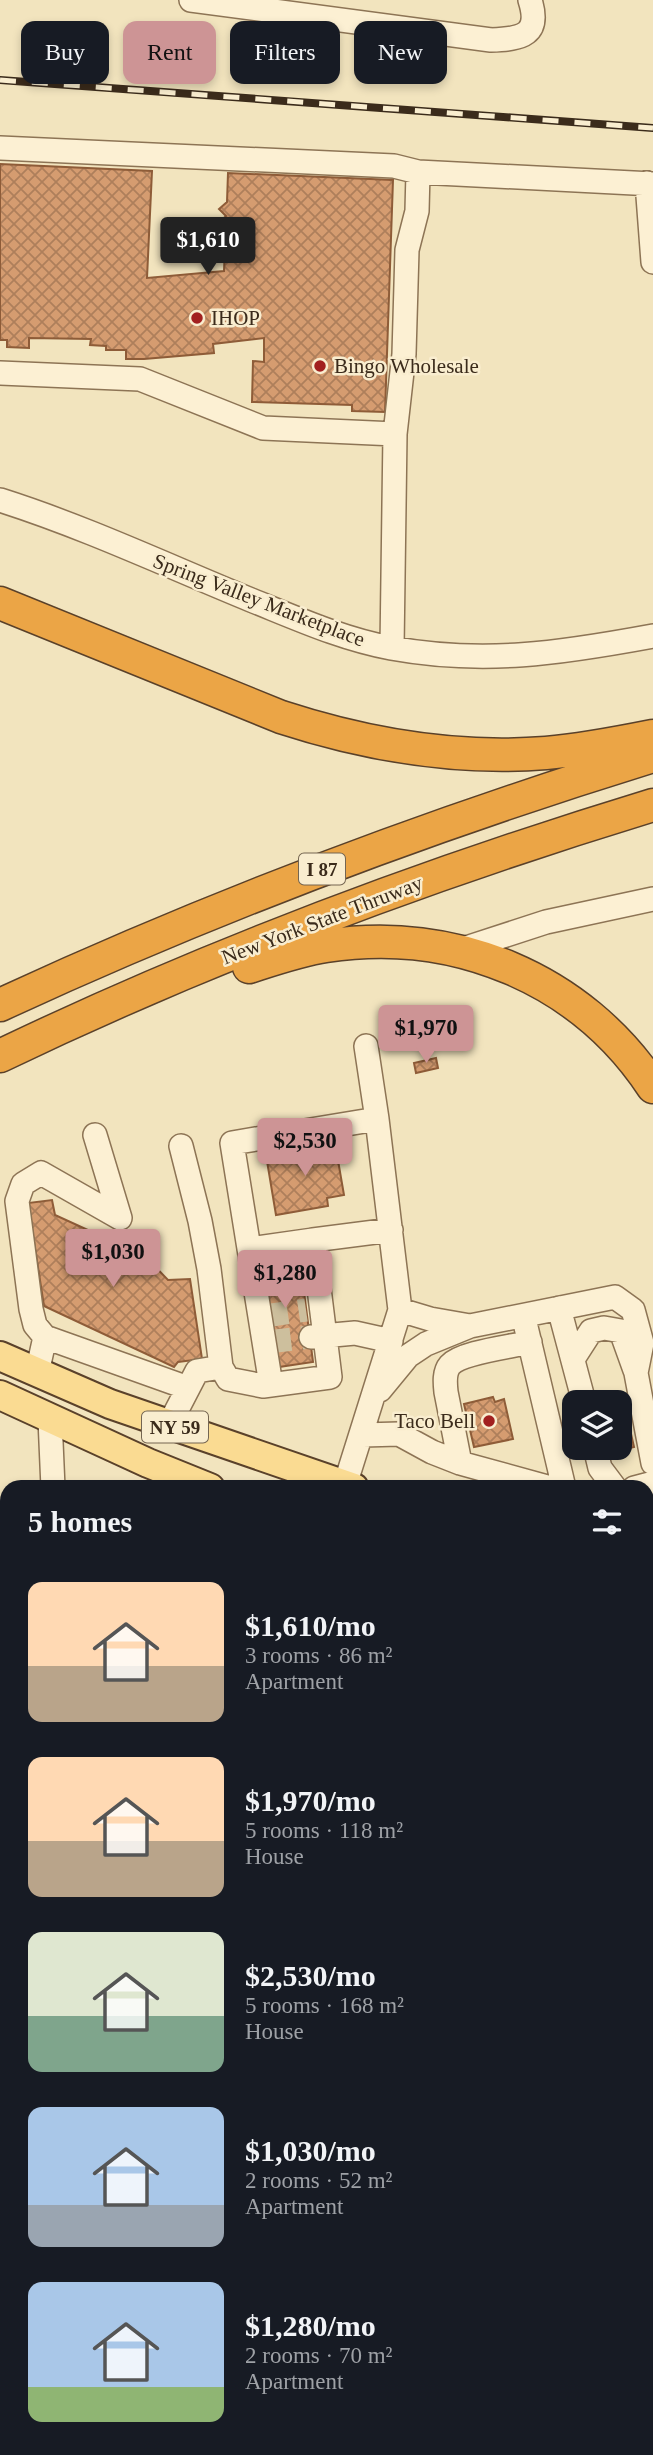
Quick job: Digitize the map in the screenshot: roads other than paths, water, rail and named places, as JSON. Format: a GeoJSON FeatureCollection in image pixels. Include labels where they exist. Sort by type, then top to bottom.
{"type":"FeatureCollection","features":[{"type":"Feature","properties":{"kind":"highway"},"geometry":{"type":"LineString","coordinates":[[0,603],[281,717],[328,732],[381,744],[457,754],[502,755],[570,750],[653,737]]}},
{"type":"Feature","properties":{"kind":"highway","name":"I 87"},"geometry":{"type":"LineString","coordinates":[[0,1005],[170,929],[316,871],[476,813],[653,756]]}},
{"type":"Feature","properties":{"kind":"highway","name":"New York State Thruway"},"geometry":{"type":"LineString","coordinates":[[0,1056],[189,971],[369,901],[502,853],[653,805]]}},
{"type":"Feature","properties":{"kind":"highway"},"geometry":{"type":"LineString","coordinates":[[71,1023],[323,946],[406,942],[460,950],[508,967],[563,997],[612,1036],[653,1087]]}},
{"type":"Feature","properties":{"kind":"main road","name":"NY 59"},"geometry":{"type":"LineString","coordinates":[[0,1356],[169,1425],[328,1480]]}},
{"type":"Feature","properties":{"kind":"main road","name":"NY 59"},"geometry":{"type":"LineString","coordinates":[[0,1395],[163,1479]]}},
{"type":"Feature","properties":{"kind":"street"},"geometry":{"type":"LineString","coordinates":[[191,0],[491,40],[516,38],[531,30],[535,16],[530,0]]}},
{"type":"Feature","properties":{"kind":"street"},"geometry":{"type":"LineString","coordinates":[[0,148],[394,166],[418,172],[650,183],[653,262]]}},
{"type":"Feature","properties":{"kind":"street"},"geometry":{"type":"LineString","coordinates":[[392,648],[395,434],[404,354],[407,250],[417,211],[418,172]]}},
{"type":"Feature","properties":{"kind":"street"},"geometry":{"type":"LineString","coordinates":[[0,373],[140,379],[263,428],[395,434]]}},
{"type":"Feature","properties":{"kind":"street","name":"Spring Valley Marketplace"},"geometry":{"type":"LineString","coordinates":[[0,500],[51,518],[313,625],[392,648],[466,657],[523,657],[563,653],[653,636]]}},
{"type":"Feature","properties":{"kind":"street"},"geometry":{"type":"LineString","coordinates":[[0,609],[56,626]]}},
{"type":"Feature","properties":{"kind":"street"},"geometry":{"type":"LineString","coordinates":[[460,950],[546,922],[653,899]]}},
{"type":"Feature","properties":{"kind":"street"},"geometry":{"type":"LineString","coordinates":[[350,1480],[400,1310],[366,1046]]}},
{"type":"Feature","properties":{"kind":"street"},"geometry":{"type":"LineString","coordinates":[[271,1385],[257,1284],[232,1143],[377,1119]]}},
{"type":"Feature","properties":{"kind":"street"},"geometry":{"type":"LineString","coordinates":[[94,1135],[120,1218],[41,1172],[23,1184],[17,1201],[35,1325],[45,1338],[188,1388]]}},
{"type":"Feature","properties":{"kind":"street"},"geometry":{"type":"LineString","coordinates":[[181,1146],[209,1269],[221,1367],[228,1379],[263,1386],[330,1377],[317,1336],[310,1276],[313,1240]]}},
{"type":"Feature","properties":{"kind":"street"},"geometry":{"type":"LineString","coordinates":[[249,1248],[391,1230]]}},
{"type":"Feature","properties":{"kind":"street"},"geometry":{"type":"LineString","coordinates":[[374,1398],[408,1356],[426,1344],[470,1326],[615,1297],[633,1310],[642,1343],[636,1373]]}},
{"type":"Feature","properties":{"kind":"street"},"geometry":{"type":"LineString","coordinates":[[559,1308],[581,1390]]}},
{"type":"Feature","properties":{"kind":"street"},"geometry":{"type":"LineString","coordinates":[[400,1310],[470,1326]]}},
{"type":"Feature","properties":{"kind":"street"},"geometry":{"type":"LineString","coordinates":[[524,1315],[562,1480]]}},
{"type":"Feature","properties":{"kind":"street"},"geometry":{"type":"LineString","coordinates":[[573,1359],[591,1331],[604,1328],[621,1331],[636,1373],[653,1463]]}},
{"type":"Feature","properties":{"kind":"street"},"geometry":{"type":"LineString","coordinates":[[317,1336],[355,1333],[391,1341]]}},
{"type":"Feature","properties":{"kind":"street"},"geometry":{"type":"LineString","coordinates":[[37,1373],[45,1338]]}},
{"type":"Feature","properties":{"kind":"street"},"geometry":{"type":"LineString","coordinates":[[460,1463],[446,1392],[448,1367],[459,1359],[530,1342]]}},
{"type":"Feature","properties":{"kind":"street"},"geometry":{"type":"LineString","coordinates":[[169,1425],[197,1371],[221,1367]]}},
{"type":"Feature","properties":{"kind":"street"},"geometry":{"type":"LineString","coordinates":[[50,1419],[53,1480]]}},
{"type":"Feature","properties":{"kind":"street"},"geometry":{"type":"LineString","coordinates":[[363,1435],[399,1434],[460,1463],[522,1480]]}},
{"type":"Feature","properties":{"kind":"street"},"geometry":{"type":"LineString","coordinates":[[598,1460],[600,1468],[609,1480]]}},
{"type":"Feature","properties":{"kind":"tunnel"},"geometry":{"type":"LineString","coordinates":[[260,1283],[302,1277]]}},
{"type":"Feature","properties":{"kind":"tunnel"},"geometry":{"type":"LineString","coordinates":[[265,1316],[306,1310]]}},
{"type":"Feature","properties":{"kind":"tunnel"},"geometry":{"type":"LineString","coordinates":[[268,1342],[310,1337]]}},
{"type":"Feature","properties":{"kind":"railway"},"geometry":{"type":"LineString","coordinates":[[0,80],[653,128]]}},
{"type":"Feature","properties":{"kind":"place","name":"IHOP"},"geometry":{"type":"Point","coordinates":[197,318]}},
{"type":"Feature","properties":{"kind":"place","name":"Bingo Wholesale"},"geometry":{"type":"Point","coordinates":[320,366]}},
{"type":"Feature","properties":{"kind":"place","name":"Taco Bell"},"geometry":{"type":"Point","coordinates":[489,1421]}}]}
